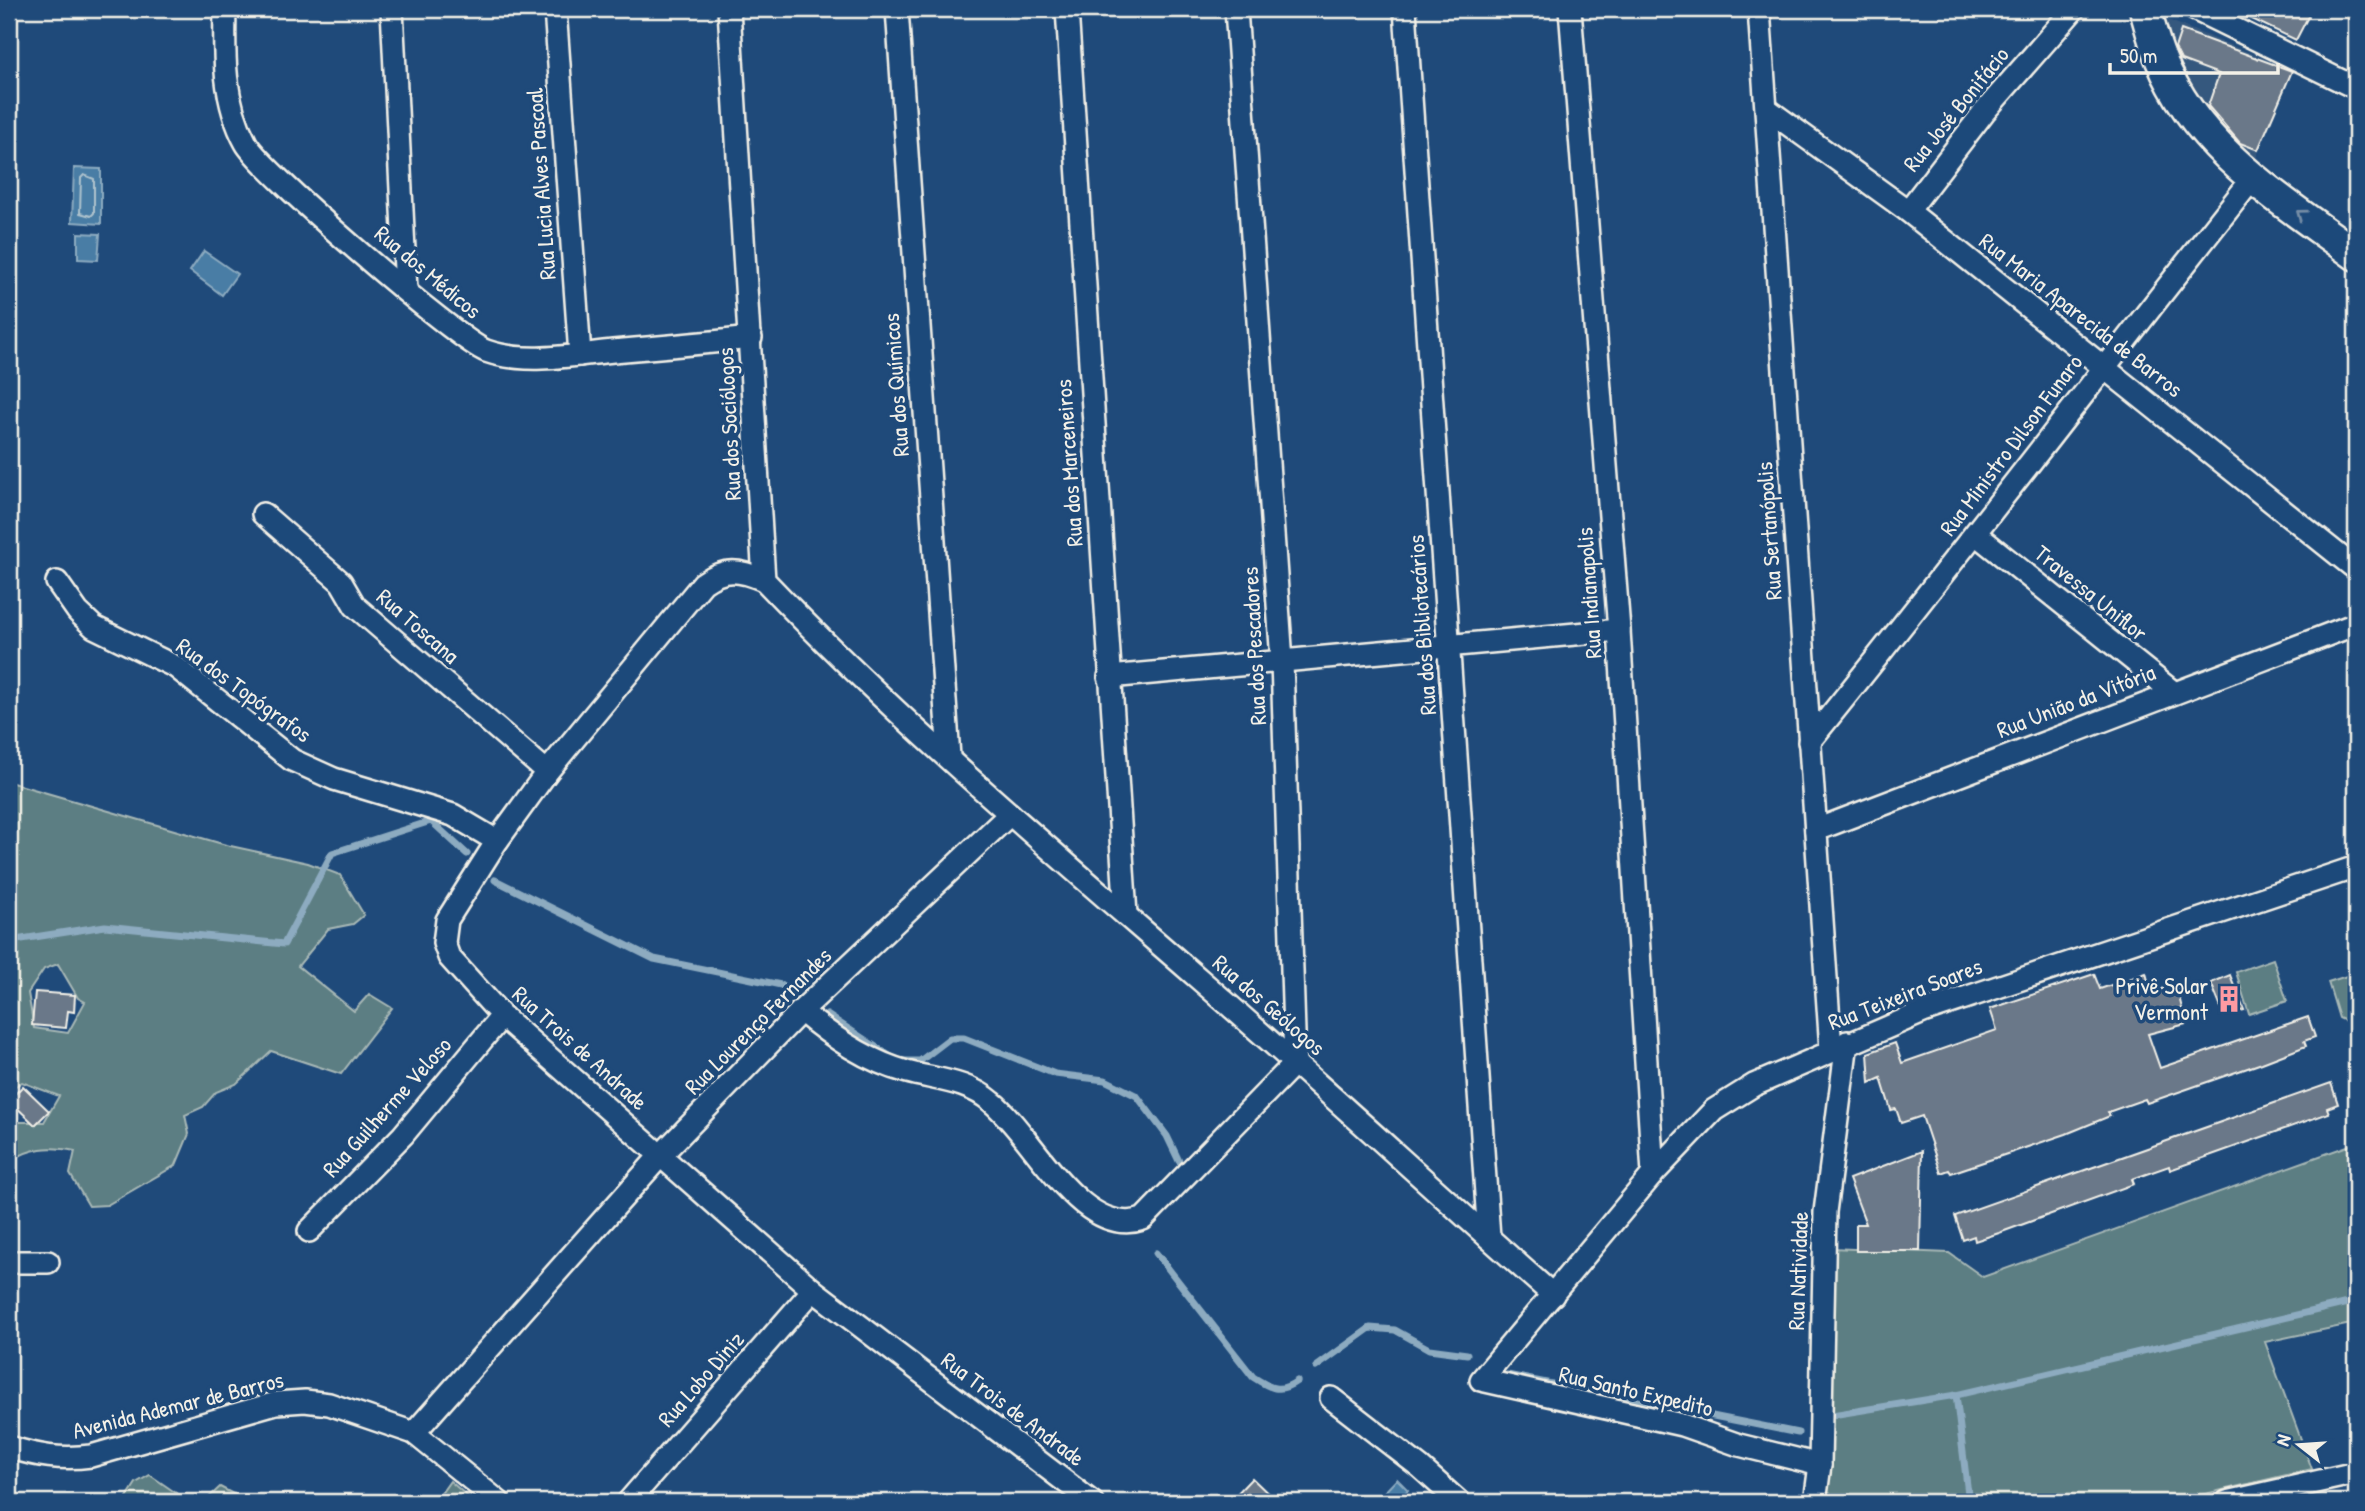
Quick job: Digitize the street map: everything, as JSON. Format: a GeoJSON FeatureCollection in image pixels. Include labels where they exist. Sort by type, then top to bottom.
{"type":"FeatureCollection","features":[{"type":"Feature","properties":{"kind":"street","name":"Rua dos Médicos"},"geometry":{"type":"LineString","coordinates":[[225,9],[227,92],[247,146],[268,170],[406,290],[456,332],[486,351],[531,358],[751,338]]}},
{"type":"Feature","properties":{"kind":"street"},"geometry":{"type":"LineString","coordinates":[[392,9],[406,290]]}},
{"type":"Feature","properties":{"kind":"street","name":"Rua Lucia Alves Pascoal"},"geometry":{"type":"LineString","coordinates":[[555,9],[580,355]]}},
{"type":"Feature","properties":{"kind":"street","name":"Rua dos Sociólogos"},"geometry":{"type":"LineString","coordinates":[[729,9],[764,580]]}},
{"type":"Feature","properties":{"kind":"street","name":"Rua dos Químicos"},"geometry":{"type":"LineString","coordinates":[[897,9],[949,757]]}},
{"type":"Feature","properties":{"kind":"street","name":"Rua dos Marceneiros"},"geometry":{"type":"LineString","coordinates":[[1067,9],[1126,915]]}},
{"type":"Feature","properties":{"kind":"street","name":"Rua dos Pescadores"},"geometry":{"type":"LineString","coordinates":[[1236,9],[1282,661],[1295,1063]]}},
{"type":"Feature","properties":{"kind":"street","name":"Rua dos Bibliotecários"},"geometry":{"type":"LineString","coordinates":[[1405,9],[1489,1238]]}},
{"type":"Feature","properties":{"kind":"street","name":"Rua Indianapolis"},"geometry":{"type":"LineString","coordinates":[[1570,9],[1619,630],[1653,1174]]}},
{"type":"Feature","properties":{"kind":"street","name":"Rua Sertanópolis"},"geometry":{"type":"LineString","coordinates":[[1759,9],[1815,830],[1839,1046]]}},
{"type":"Feature","properties":{"kind":"street","name":"Rua José Bonifácio"},"geometry":{"type":"LineString","coordinates":[[1908,212],[1984,112],[2074,9]]}},
{"type":"Feature","properties":{"kind":"street"},"geometry":{"type":"LineString","coordinates":[[2145,9],[2161,61],[2184,104],[2215,145],[2253,178],[2356,255]]}},
{"type":"Feature","properties":{"kind":"street"},"geometry":{"type":"LineString","coordinates":[[2194,9],[2356,88]]}},
{"type":"Feature","properties":{"kind":"street","name":"Rua Maria Aparecida de Barros"},"geometry":{"type":"LineString","coordinates":[[1767,108],[1908,212],[2356,569]]}},
{"type":"Feature","properties":{"kind":"street","name":"Rua Ministro Dilson Funaro"},"geometry":{"type":"LineString","coordinates":[[1809,741],[1977,535],[2104,366],[2253,178]]}},
{"type":"Feature","properties":{"kind":"street","name":"Rua Toscana"},"geometry":{"type":"LineString","coordinates":[[263,514],[341,582],[355,606],[547,772]]}},
{"type":"Feature","properties":{"kind":"street","name":"Travessa Uniflor"},"geometry":{"type":"LineString","coordinates":[[1977,535],[2173,692]]}},
{"type":"Feature","properties":{"kind":"street","name":"Rua Trois de Andrade"},"geometry":{"type":"LineString","coordinates":[[764,580],[730,570],[715,574],[703,583],[547,772],[497,841],[447,920],[444,943],[449,957],[502,1016],[813,1290],[1092,1502]]}},
{"type":"Feature","properties":{"kind":"street"},"geometry":{"type":"LineString","coordinates":[[764,580],[806,624],[949,757]]}},
{"type":"Feature","properties":{"kind":"street","name":"Rua dos Topógrafos"},"geometry":{"type":"LineString","coordinates":[[57,582],[78,612],[94,627],[176,667],[292,760],[334,779],[453,815],[497,841]]}},
{"type":"Feature","properties":{"kind":"street","name":"Rua União da Vitória"},"geometry":{"type":"LineString","coordinates":[[1815,830],[2356,624]]}},
{"type":"Feature","properties":{"kind":"street"},"geometry":{"type":"LineString","coordinates":[[1109,677],[1619,630]]}},
{"type":"Feature","properties":{"kind":"street","name":"Rua dos Geólogos"},"geometry":{"type":"LineString","coordinates":[[949,757],[1553,1295]]}},
{"type":"Feature","properties":{"kind":"street","name":"Rua Lourenço Fernandes"},"geometry":{"type":"LineString","coordinates":[[414,1433],[660,1156],[802,1011],[1010,814]]}},
{"type":"Feature","properties":{"kind":"street","name":"Rua Teixeira Soares"},"geometry":{"type":"LineString","coordinates":[[1481,1381],[1653,1174],[1714,1110],[1754,1085],[1923,1012],[2356,867]]}},
{"type":"Feature","properties":{"kind":"street"},"geometry":{"type":"LineString","coordinates":[[802,1011],[857,1052],[907,1072],[976,1090],[1021,1130],[1059,1182],[1105,1219],[1130,1224],[1143,1219],[1295,1063]]}},
{"type":"Feature","properties":{"kind":"street","name":"Rua Guilherme Veloso"},"geometry":{"type":"LineString","coordinates":[[309,1231],[402,1135],[502,1016]]}},
{"type":"Feature","properties":{"kind":"street","name":"Rua Natividade"},"geometry":{"type":"LineString","coordinates":[[1815,1502],[1820,1465],[1825,1212],[1839,1046]]}},
{"type":"Feature","properties":{"kind":"street"},"geometry":{"type":"LineString","coordinates":[[9,1262],[48,1262]]}},
{"type":"Feature","properties":{"kind":"street","name":"Rua Lobo Diniz"},"geometry":{"type":"LineString","coordinates":[[628,1502],[813,1290]]}},
{"type":"Feature","properties":{"kind":"street","name":"Rua Santo Expedito"},"geometry":{"type":"LineString","coordinates":[[1481,1381],[1660,1419],[1739,1445],[1820,1465]]}},
{"type":"Feature","properties":{"kind":"street"},"geometry":{"type":"LineString","coordinates":[[1331,1398],[1420,1466],[1459,1502]]}},
{"type":"Feature","properties":{"kind":"street","name":"Avenida Ademar de Barros"},"geometry":{"type":"LineString","coordinates":[[9,1447],[59,1458],[90,1456],[276,1403],[305,1401],[339,1407],[414,1433],[499,1502]]}},
{"type":"Feature","properties":{"kind":"street"},"geometry":{"type":"LineString","coordinates":[[2227,1502],[2356,1473]]}},
{"type":"Feature","properties":{"kind":"shaded area"},"geometry":{"type":"Polygon","coordinates":[[[2168,20],[2292,70],[2252,168],[2212,132],[2162,39],[2168,20]]]}},
{"type":"Feature","properties":{"kind":"green space"},"geometry":{"type":"Polygon","coordinates":[[[9,782],[226,845],[308,863],[340,875],[364,915],[353,924],[328,929],[298,966],[354,1011],[369,994],[392,1008],[341,1074],[271,1051],[236,1084],[216,1092],[203,1107],[185,1115],[189,1134],[176,1165],[107,1205],[89,1206],[70,1174],[75,1151],[40,1149],[25,1153],[9,1162],[9,1108],[19,1122],[44,1122],[59,1096],[22,1082],[11,1089],[9,1098],[9,782]],[[58,964],[44,969],[28,993],[34,1028],[68,1033],[85,1002],[78,998],[58,964]]]}},
{"type":"Feature","properties":{"kind":"green space"},"geometry":{"type":"Polygon","coordinates":[[[2273,959],[2287,1001],[2249,1014],[2236,972],[2273,959]]]}},
{"type":"Feature","properties":{"kind":"green space"},"geometry":{"type":"Polygon","coordinates":[[[2356,973],[2356,1026],[2339,1018],[2328,982],[2356,973]]]}},
{"type":"Feature","properties":{"kind":"green space"},"geometry":{"type":"Polygon","coordinates":[[[2356,1143],[2356,1323],[2265,1342],[2312,1469],[2171,1502],[1827,1502],[1831,1248],[1949,1253],[1983,1277],[2356,1143]]]}},
{"type":"Feature","properties":{"kind":"green space"},"geometry":{"type":"Polygon","coordinates":[[[150,1475],[189,1502],[124,1502],[136,1483],[150,1475]]]}},
{"type":"Feature","properties":{"kind":"green space"},"geometry":{"type":"Polygon","coordinates":[[[450,1481],[474,1502],[435,1502],[450,1481]]]}},
{"type":"Feature","properties":{"kind":"green space"},"geometry":{"type":"Polygon","coordinates":[[[220,1487],[248,1502],[204,1502],[220,1487]]]}},
{"type":"Feature","properties":{"kind":"water"},"geometry":{"type":"Polygon","coordinates":[[[74,168],[101,169],[101,224],[72,222],[74,168]]]}},
{"type":"Feature","properties":{"kind":"water"},"geometry":{"type":"Polygon","coordinates":[[[78,233],[100,234],[98,260],[78,259],[78,233]]]}},
{"type":"Feature","properties":{"kind":"water"},"geometry":{"type":"Polygon","coordinates":[[[204,251],[237,274],[222,295],[190,271],[204,251]]]}},
{"type":"Feature","properties":{"kind":"water"},"geometry":{"type":"Polygon","coordinates":[[[1397,1479],[1408,1490],[1396,1502],[1379,1502],[1377,1500],[1397,1479]]]}},
{"type":"Feature","properties":{"kind":"building"},"geometry":{"type":"Polygon","coordinates":[[[2231,9],[2312,9],[2296,40],[2231,9]]]}},
{"type":"Feature","properties":{"kind":"building"},"geometry":{"type":"Polygon","coordinates":[[[2181,30],[2292,71],[2258,150],[2240,143],[2208,106],[2219,74],[2181,60],[2175,48],[2181,30]]]}},
{"type":"Feature","properties":{"kind":"building"},"geometry":{"type":"Polygon","coordinates":[[[2146,973],[2151,992],[2176,985],[2186,1024],[2148,1034],[2160,1068],[2308,1017],[2315,1037],[2304,1041],[2306,1046],[2262,1063],[2147,1103],[2145,1099],[2108,1112],[2110,1116],[2066,1134],[1951,1173],[1949,1170],[1941,1173],[1922,1116],[1901,1123],[1896,1109],[1891,1110],[1881,1078],[1870,1083],[1868,1053],[1895,1043],[1902,1063],[1997,1030],[1990,1009],[2094,974],[2100,989],[2146,973]]]}},
{"type":"Feature","properties":{"kind":"building","name":"Privê Solar Vermont"},"geometry":{"type":"Polygon","coordinates":[[[2230,975],[2244,1010],[2224,1015],[2211,983],[2230,975]]]}},
{"type":"Feature","properties":{"kind":"building"},"geometry":{"type":"Polygon","coordinates":[[[35,992],[75,995],[74,1012],[68,1011],[66,1028],[32,1025],[35,992]]]}},
{"type":"Feature","properties":{"kind":"building"},"geometry":{"type":"Polygon","coordinates":[[[2331,1083],[2338,1104],[2327,1108],[2329,1113],[2170,1170],[2169,1166],[2132,1179],[2134,1184],[1999,1233],[1975,1241],[1974,1236],[1963,1240],[1955,1216],[2331,1083]]]}},
{"type":"Feature","properties":{"kind":"building"},"geometry":{"type":"Polygon","coordinates":[[[23,1086],[49,1111],[35,1125],[9,1100],[23,1086]]]}},
{"type":"Feature","properties":{"kind":"building"},"geometry":{"type":"Polygon","coordinates":[[[1922,1151],[1920,1251],[1856,1251],[1856,1224],[1866,1224],[1849,1179],[1922,1151]]]}},
{"type":"Feature","properties":{"kind":"building"},"geometry":{"type":"Polygon","coordinates":[[[1252,1478],[1277,1502],[1229,1502],[1252,1478]]]}},
{"type":"Feature","properties":{"kind":"waterway"},"geometry":{"type":"LineString","coordinates":[[9,941],[105,926],[284,944],[332,853],[431,821],[467,854]]}},
{"type":"Feature","properties":{"kind":"waterway"},"geometry":{"type":"LineString","coordinates":[[495,880],[654,959],[781,985],[795,994]]}},
{"type":"Feature","properties":{"kind":"waterway"},"geometry":{"type":"LineString","coordinates":[[827,1015],[891,1057]]}},
{"type":"Feature","properties":{"kind":"waterway"},"geometry":{"type":"LineString","coordinates":[[902,1061],[920,1061],[950,1038],[964,1038],[1055,1074],[1105,1080],[1137,1096],[1167,1136],[1179,1161]]}},
{"type":"Feature","properties":{"kind":"waterway"},"geometry":{"type":"LineString","coordinates":[[1156,1253],[1253,1377],[1275,1388],[1297,1381]]}},
{"type":"Feature","properties":{"kind":"waterway"},"geometry":{"type":"LineString","coordinates":[[1832,1415],[1956,1395],[2356,1301]]}},
{"type":"Feature","properties":{"kind":"waterway"},"geometry":{"type":"LineString","coordinates":[[1316,1367],[1370,1328],[1395,1330],[1429,1349],[1467,1354]]}},
{"type":"Feature","properties":{"kind":"waterway"},"geometry":{"type":"LineString","coordinates":[[1507,1375],[1798,1433]]}},
{"type":"Feature","properties":{"kind":"waterway"},"geometry":{"type":"LineString","coordinates":[[1956,1395],[1969,1502]]}},
{"type":"Feature","properties":{"kind":"place","name":"Privê Solar Vermont"},"geometry":{"type":"Point","coordinates":[2229,999]}}]}
